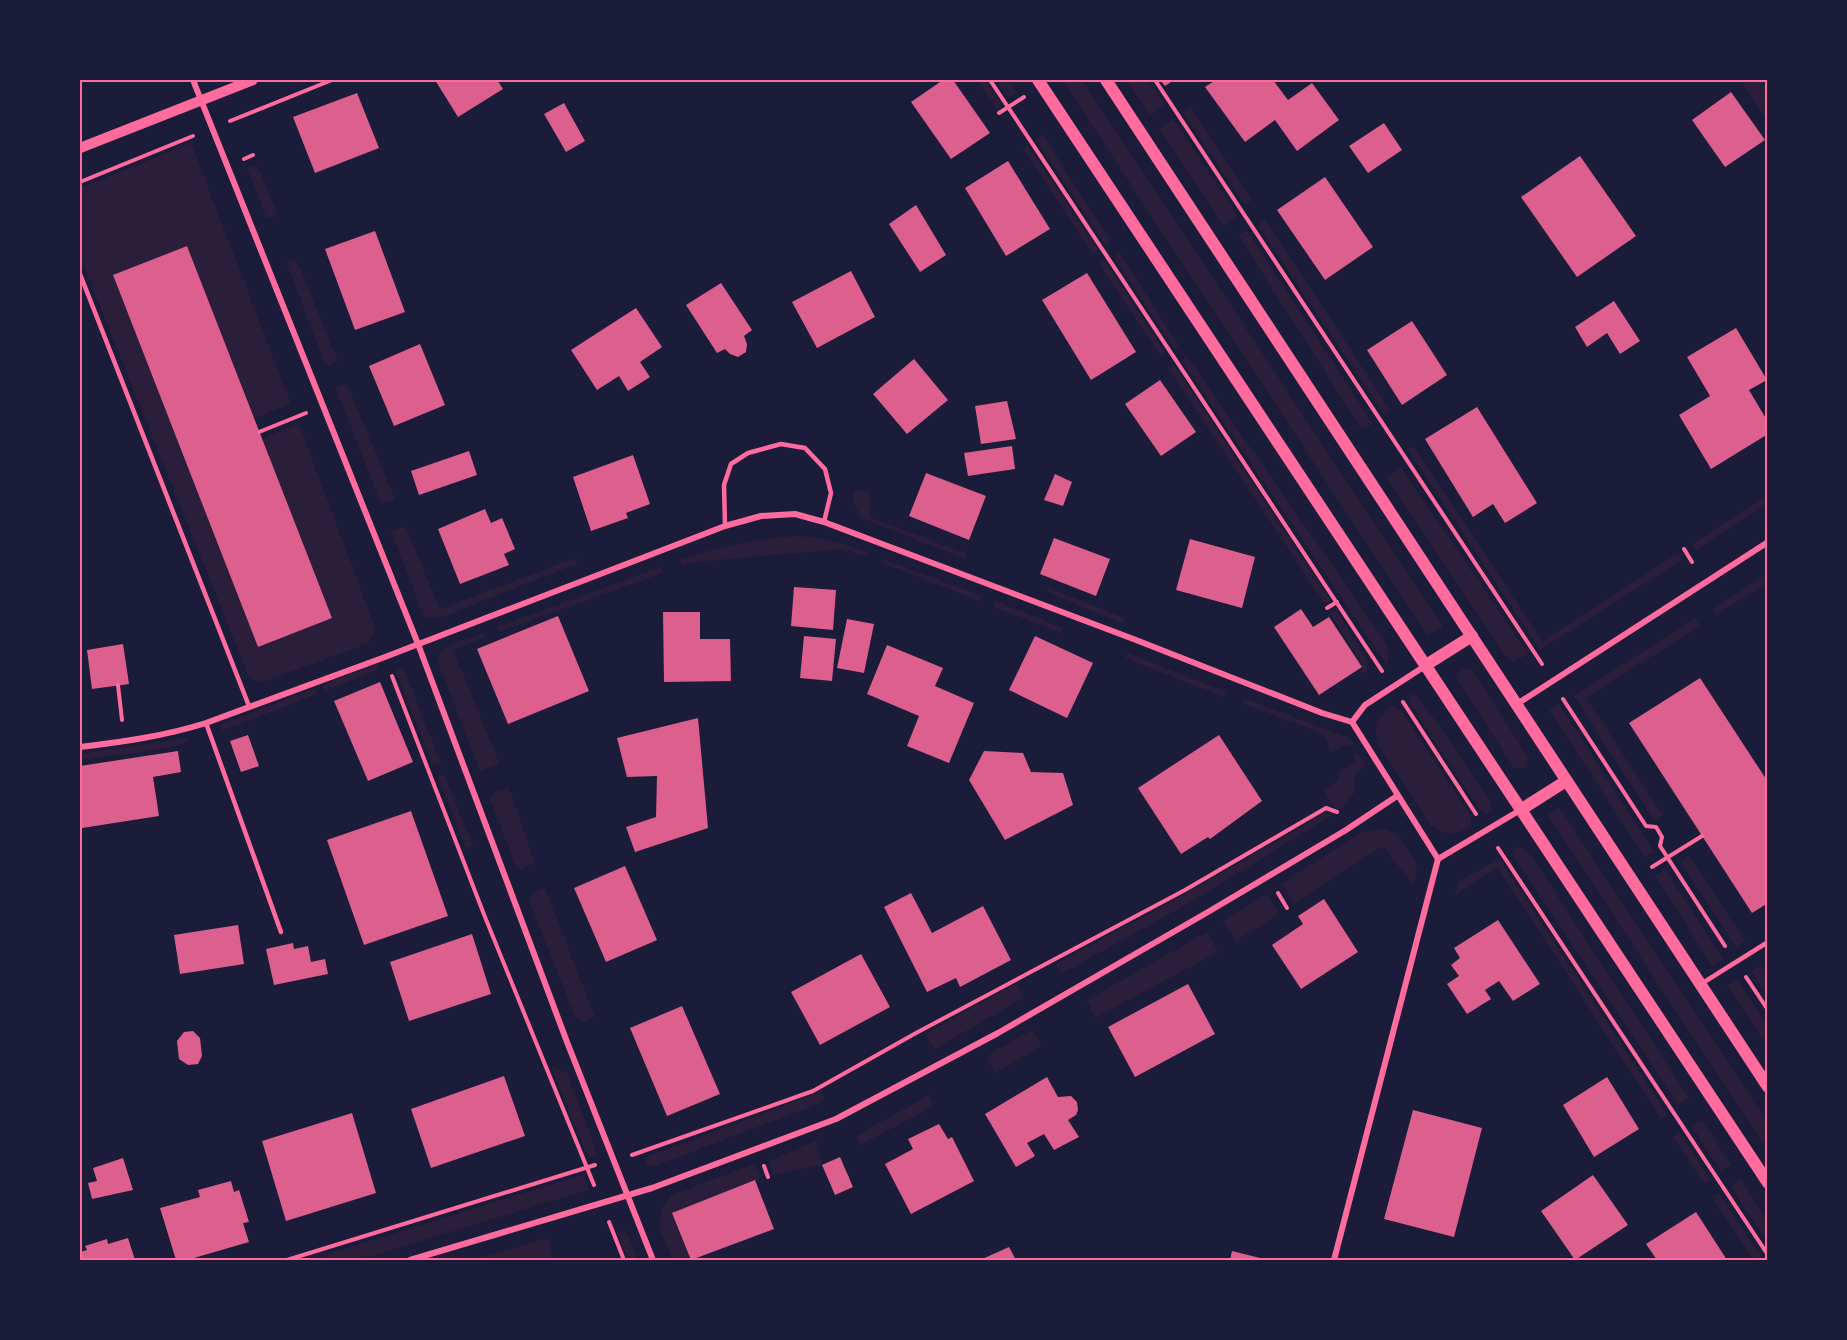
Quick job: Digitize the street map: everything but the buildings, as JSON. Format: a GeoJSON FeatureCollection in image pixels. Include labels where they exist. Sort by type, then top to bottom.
{"type":"FeatureCollection","features":[{"type":"Feature","properties":{"kind":"main road"},"geometry":{"type":"LineString","coordinates":[[1038,80],[1522,809],[1767,1183]]}},
{"type":"Feature","properties":{"kind":"main road"},"geometry":{"type":"LineString","coordinates":[[1106,80],[1767,1087]]}},
{"type":"Feature","properties":{"kind":"main road"},"geometry":{"type":"LineString","coordinates":[[1426,665],[1472,636]]}},
{"type":"Feature","properties":{"kind":"main road"},"geometry":{"type":"LineString","coordinates":[[1522,809],[1566,781]]}},
{"type":"Feature","properties":{"kind":"street"},"geometry":{"type":"LineString","coordinates":[[193,80],[418,644],[567,1042],[653,1260]]}},
{"type":"Feature","properties":{"kind":"street"},"geometry":{"type":"LineString","coordinates":[[80,148],[253,80]]}},
{"type":"Feature","properties":{"kind":"street"},"geometry":{"type":"LineString","coordinates":[[80,747],[119,742],[206,723],[385,657],[725,526],[761,516],[795,514],[824,522],[1322,713],[1352,722],[1438,860]]}},
{"type":"Feature","properties":{"kind":"street"},"geometry":{"type":"LineString","coordinates":[[1516,704],[1767,542]]}},
{"type":"Feature","properties":{"kind":"street"},"geometry":{"type":"LineString","coordinates":[[1352,722],[1365,705],[1426,665]]}},
{"type":"Feature","properties":{"kind":"street"},"geometry":{"type":"LineString","coordinates":[[410,1260],[652,1188],[841,1117],[998,1033],[1208,912],[1346,830],[1397,796]]}},
{"type":"Feature","properties":{"kind":"street"},"geometry":{"type":"LineString","coordinates":[[1334,1260],[1438,860],[1522,809]]}},
{"type":"Feature","properties":{"kind":"lane"},"geometry":{"type":"LineString","coordinates":[[80,274],[249,706]]}},
{"type":"Feature","properties":{"kind":"lane"},"geometry":{"type":"LineString","coordinates":[[725,526],[723,485],[731,464],[748,453],[781,444],[805,448],[825,469],[831,493],[824,522]]}},
{"type":"Feature","properties":{"kind":"lane"},"geometry":{"type":"LineString","coordinates":[[206,723],[281,932]]}},
{"type":"Feature","properties":{"kind":"lane"},"geometry":{"type":"LineString","coordinates":[[1700,985],[1767,942]]}},
{"type":"Feature","properties":{"kind":"path"},"geometry":{"type":"LineString","coordinates":[[990,80],[1384,675]]}},
{"type":"Feature","properties":{"kind":"path"},"geometry":{"type":"LineString","coordinates":[[1155,80],[1646,826],[1656,827],[1662,837],[1660,846],[1667,858],[1767,1010]]}},
{"type":"Feature","properties":{"kind":"path"},"geometry":{"type":"LineString","coordinates":[[260,432],[324,406]]}},
{"type":"Feature","properties":{"kind":"path"},"geometry":{"type":"LineString","coordinates":[[1684,549],[1692,562]]}},
{"type":"Feature","properties":{"kind":"path"},"geometry":{"type":"LineString","coordinates":[[1327,608],[1337,602]]}},
{"type":"Feature","properties":{"kind":"path"},"geometry":{"type":"LineString","coordinates":[[385,657],[485,916],[624,1260]]}},
{"type":"Feature","properties":{"kind":"path"},"geometry":{"type":"LineString","coordinates":[[118,685],[123,722]]}},
{"type":"Feature","properties":{"kind":"path"},"geometry":{"type":"LineString","coordinates":[[1401,700],[1480,820]]}},
{"type":"Feature","properties":{"kind":"path"},"geometry":{"type":"LineString","coordinates":[[287,1260],[586,1167],[642,1152],[813,1091],[946,1017],[1185,890],[1326,807]]}},
{"type":"Feature","properties":{"kind":"path"},"geometry":{"type":"LineString","coordinates":[[1632,880],[1702,836]]}},
{"type":"Feature","properties":{"kind":"path"},"geometry":{"type":"LineString","coordinates":[[1497,846],[1767,1255]]}},
{"type":"Feature","properties":{"kind":"shaded area"},"geometry":{"type":"Polygon","coordinates":[[[977,80],[985,80],[1001,104],[996,107],[977,80]]]}},
{"type":"Feature","properties":{"kind":"shaded area"},"geometry":{"type":"Polygon","coordinates":[[[997,80],[1008,80],[1017,93],[1009,98],[997,80]]]}},
{"type":"Feature","properties":{"kind":"shaded area"},"geometry":{"type":"Polygon","coordinates":[[[1062,80],[1082,80],[1443,627],[1427,635],[1062,80]]]}},
{"type":"Feature","properties":{"kind":"shaded area"},"geometry":{"type":"Polygon","coordinates":[[[1126,80],[1148,80],[1165,104],[1149,115],[1126,80]]]}},
{"type":"Feature","properties":{"kind":"shaded area"},"geometry":{"type":"Polygon","coordinates":[[[1741,80],[1767,80],[1767,121],[1741,80]]]}},
{"type":"Feature","properties":{"kind":"shaded area"},"geometry":{"type":"Polygon","coordinates":[[[1191,107],[1252,200],[1245,205],[1182,112],[1191,107]]]}},
{"type":"Feature","properties":{"kind":"shaded area"},"geometry":{"type":"Polygon","coordinates":[[[1173,119],[1238,216],[1223,226],[1159,129],[1173,119]]]}},
{"type":"Feature","properties":{"kind":"shaded area"},"geometry":{"type":"Polygon","coordinates":[[[1043,135],[1111,242],[1106,246],[1036,140],[1043,135]]]}},
{"type":"Feature","properties":{"kind":"shaded area"},"geometry":{"type":"Polygon","coordinates":[[[191,143],[291,404],[254,418],[187,246],[113,275],[258,646],[332,618],[262,439],[299,424],[374,624],[369,643],[260,683],[248,675],[80,256],[80,188],[191,143]]]}},
{"type":"Feature","properties":{"kind":"shaded area"},"geometry":{"type":"Polygon","coordinates":[[[1028,145],[1098,250],[1092,253],[1023,149],[1028,145]]]}},
{"type":"Feature","properties":{"kind":"shaded area"},"geometry":{"type":"Polygon","coordinates":[[[257,165],[278,215],[267,219],[247,168],[257,165]]]}},
{"type":"Feature","properties":{"kind":"shaded area"},"geometry":{"type":"Polygon","coordinates":[[[1265,219],[1391,411],[1384,415],[1257,224],[1265,219]]]}},
{"type":"Feature","properties":{"kind":"shaded area"},"geometry":{"type":"Polygon","coordinates":[[[1247,230],[1373,424],[1362,430],[1238,235],[1247,230]]]}},
{"type":"Feature","properties":{"kind":"shaded area"},"geometry":{"type":"Polygon","coordinates":[[[1119,252],[1179,346],[1174,349],[1113,256],[1119,252]]]}},
{"type":"Feature","properties":{"kind":"shaded area"},"geometry":{"type":"Polygon","coordinates":[[[296,259],[338,361],[326,366],[286,262],[296,259]]]}},
{"type":"Feature","properties":{"kind":"shaded area"},"geometry":{"type":"Polygon","coordinates":[[[1105,260],[1166,354],[1161,357],[1099,264],[1105,260]]]}},
{"type":"Feature","properties":{"kind":"shaded area"},"geometry":{"type":"Polygon","coordinates":[[[1187,356],[1387,644],[1389,657],[1387,665],[1181,360],[1187,356]]]}},
{"type":"Feature","properties":{"kind":"shaded area"},"geometry":{"type":"Polygon","coordinates":[[[1174,364],[1330,600],[1325,604],[1168,368],[1174,364]]]}},
{"type":"Feature","properties":{"kind":"shaded area"},"geometry":{"type":"Polygon","coordinates":[[[347,384],[395,499],[381,504],[336,388],[347,384]]]}},
{"type":"Feature","properties":{"kind":"shaded area"},"geometry":{"type":"Polygon","coordinates":[[[1414,446],[1542,641],[1678,553],[1682,560],[1540,650],[1407,449],[1414,446]]]}},
{"type":"Feature","properties":{"kind":"shaded area"},"geometry":{"type":"Polygon","coordinates":[[[1401,467],[1528,654],[1514,662],[1505,656],[1386,477],[1401,467]]]}},
{"type":"Feature","properties":{"kind":"shaded area"},"geometry":{"type":"Polygon","coordinates":[[[853,490],[870,491],[870,517],[967,554],[965,559],[861,518],[853,501],[853,490]]]}},
{"type":"Feature","properties":{"kind":"shaded area"},"geometry":{"type":"Polygon","coordinates":[[[1767,495],[1767,504],[1696,550],[1692,544],[1767,495]]]}},
{"type":"Feature","properties":{"kind":"shaded area"},"geometry":{"type":"Polygon","coordinates":[[[405,526],[440,609],[578,557],[576,564],[443,617],[424,617],[391,531],[405,526]]]}},
{"type":"Feature","properties":{"kind":"shaded area"},"geometry":{"type":"Polygon","coordinates":[[[799,536],[834,541],[869,553],[867,557],[843,549],[695,562],[682,566],[680,559],[739,544],[799,536]]]}},
{"type":"Feature","properties":{"kind":"shaded area"},"geometry":{"type":"Polygon","coordinates":[[[883,559],[982,596],[979,601],[880,562],[883,559]]]}},
{"type":"Feature","properties":{"kind":"shaded area"},"geometry":{"type":"Polygon","coordinates":[[[661,567],[663,573],[499,632],[497,627],[661,567]]]}},
{"type":"Feature","properties":{"kind":"shaded area"},"geometry":{"type":"Polygon","coordinates":[[[1767,574],[1767,583],[1716,615],[1712,609],[1767,574]]]}},
{"type":"Feature","properties":{"kind":"shaded area"},"geometry":{"type":"Polygon","coordinates":[[[1048,587],[1124,618],[1123,624],[1047,592],[1048,587]]]}},
{"type":"Feature","properties":{"kind":"shaded area"},"geometry":{"type":"Polygon","coordinates":[[[996,601],[1063,628],[1061,633],[994,607],[996,601]]]}},
{"type":"Feature","properties":{"kind":"shaded area"},"geometry":{"type":"Polygon","coordinates":[[[1336,610],[1366,659],[1368,667],[1361,677],[1362,664],[1330,613],[1336,610]]]}},
{"type":"Feature","properties":{"kind":"shaded area"},"geometry":{"type":"Polygon","coordinates":[[[1695,618],[1700,626],[1586,698],[1663,815],[1654,821],[1574,696],[1695,618]]]}},
{"type":"Feature","properties":{"kind":"shaded area"},"geometry":{"type":"Polygon","coordinates":[[[483,633],[485,638],[453,649],[499,763],[480,771],[437,660],[440,654],[450,646],[483,633]]]}},
{"type":"Feature","properties":{"kind":"shaded area"},"geometry":{"type":"Polygon","coordinates":[[[1128,653],[1227,692],[1224,697],[1125,658],[1128,653]]]}},
{"type":"Feature","properties":{"kind":"shaded area"},"geometry":{"type":"Polygon","coordinates":[[[378,663],[380,669],[325,691],[323,685],[378,663]]]}},
{"type":"Feature","properties":{"kind":"shaded area"},"geometry":{"type":"Polygon","coordinates":[[[403,667],[441,763],[433,766],[395,670],[403,667]]]}},
{"type":"Feature","properties":{"kind":"shaded area"},"geometry":{"type":"Polygon","coordinates":[[[1460,668],[1471,669],[1529,758],[1526,768],[1514,768],[1456,678],[1460,668]]]}},
{"type":"Feature","properties":{"kind":"shaded area"},"geometry":{"type":"Polygon","coordinates":[[[315,688],[317,694],[222,731],[220,725],[315,688]]]}},
{"type":"Feature","properties":{"kind":"shaded area"},"geometry":{"type":"Polygon","coordinates":[[[1411,694],[1416,695],[1442,729],[1491,803],[1492,809],[1488,814],[1480,811],[1410,703],[1411,694]]]}},
{"type":"Feature","properties":{"kind":"shaded area"},"geometry":{"type":"Polygon","coordinates":[[[1244,698],[1349,738],[1354,744],[1348,748],[1346,744],[1331,752],[1323,734],[1242,703],[1244,698]]]}},
{"type":"Feature","properties":{"kind":"shaded area"},"geometry":{"type":"Polygon","coordinates":[[[1559,704],[1654,852],[1645,857],[1549,710],[1559,704]]]}},
{"type":"Feature","properties":{"kind":"shaded area"},"geometry":{"type":"Polygon","coordinates":[[[1392,705],[1401,710],[1471,816],[1471,827],[1451,833],[1442,832],[1431,826],[1380,748],[1376,734],[1377,724],[1392,705]]]}},
{"type":"Feature","properties":{"kind":"shaded area"},"geometry":{"type":"Polygon","coordinates":[[[187,738],[188,743],[151,751],[80,760],[80,754],[187,738]]]}},
{"type":"Feature","properties":{"kind":"shaded area"},"geometry":{"type":"Polygon","coordinates":[[[1358,753],[1366,766],[1356,772],[1355,792],[1340,810],[1334,808],[1324,790],[1338,781],[1340,770],[1356,761],[1353,755],[1358,753]]]}},
{"type":"Feature","properties":{"kind":"shaded area"},"geometry":{"type":"Polygon","coordinates":[[[444,774],[473,846],[466,849],[437,776],[444,774]]]}},
{"type":"Feature","properties":{"kind":"shaded area"},"geometry":{"type":"Polygon","coordinates":[[[509,788],[535,863],[523,869],[517,869],[490,800],[493,793],[509,788]]]}},
{"type":"Feature","properties":{"kind":"shaded area"},"geometry":{"type":"Polygon","coordinates":[[[1560,808],[1767,1122],[1767,1150],[1547,814],[1560,808]]]}},
{"type":"Feature","properties":{"kind":"shaded area"},"geometry":{"type":"Polygon","coordinates":[[[1327,812],[1334,814],[1191,902],[1061,974],[1056,964],[1187,893],[1327,812]]]}},
{"type":"Feature","properties":{"kind":"shaded area"},"geometry":{"type":"Polygon","coordinates":[[[1384,829],[1398,835],[1414,859],[1417,867],[1414,886],[1383,846],[1294,904],[1281,884],[1361,832],[1384,829]]]}},
{"type":"Feature","properties":{"kind":"shaded area"},"geometry":{"type":"Polygon","coordinates":[[[1515,847],[1531,855],[1689,1098],[1678,1105],[1512,853],[1515,847]]]}},
{"type":"Feature","properties":{"kind":"shaded area"},"geometry":{"type":"Polygon","coordinates":[[[1689,856],[1745,941],[1736,948],[1681,862],[1689,856]]]}},
{"type":"Feature","properties":{"kind":"shaded area"},"geometry":{"type":"Polygon","coordinates":[[[1499,858],[1668,1115],[1661,1119],[1498,868],[1455,895],[1459,882],[1499,858]]]}},
{"type":"Feature","properties":{"kind":"shaded area"},"geometry":{"type":"Polygon","coordinates":[[[1665,869],[1723,959],[1713,967],[1655,876],[1665,869]]]}},
{"type":"Feature","properties":{"kind":"shaded area"},"geometry":{"type":"Polygon","coordinates":[[[545,888],[595,1017],[584,1022],[575,1017],[529,900],[534,892],[545,888]]]}},
{"type":"Feature","properties":{"kind":"shaded area"},"geometry":{"type":"Polygon","coordinates":[[[1267,894],[1279,914],[1236,941],[1222,921],[1267,894]]]}},
{"type":"Feature","properties":{"kind":"shaded area"},"geometry":{"type":"Polygon","coordinates":[[[1207,932],[1218,952],[1095,1018],[1087,1000],[1207,932]]]}},
{"type":"Feature","properties":{"kind":"shaded area"},"geometry":{"type":"Polygon","coordinates":[[[1761,965],[1767,975],[1767,996],[1751,971],[1761,965]]]}},
{"type":"Feature","properties":{"kind":"shaded area"},"geometry":{"type":"Polygon","coordinates":[[[1737,979],[1767,1025],[1767,1046],[1727,985],[1737,979]]]}},
{"type":"Feature","properties":{"kind":"shaded area"},"geometry":{"type":"Polygon","coordinates":[[[1017,983],[1024,998],[934,1049],[925,1034],[1017,983]]]}},
{"type":"Feature","properties":{"kind":"shaded area"},"geometry":{"type":"Polygon","coordinates":[[[1032,1030],[1042,1046],[995,1073],[987,1060],[991,1053],[1032,1030]]]}},
{"type":"Feature","properties":{"kind":"shaded area"},"geometry":{"type":"Polygon","coordinates":[[[551,1066],[567,1073],[598,1155],[588,1158],[551,1066]]]}},
{"type":"Feature","properties":{"kind":"shaded area"},"geometry":{"type":"Polygon","coordinates":[[[821,1090],[824,1099],[818,1104],[655,1166],[646,1165],[646,1157],[821,1090]]]}},
{"type":"Feature","properties":{"kind":"shaded area"},"geometry":{"type":"Polygon","coordinates":[[[929,1095],[934,1106],[861,1145],[856,1136],[929,1095]]]}},
{"type":"Feature","properties":{"kind":"shaded area"},"geometry":{"type":"Polygon","coordinates":[[[1702,1120],[1731,1165],[1721,1171],[1692,1126],[1702,1120]]]}},
{"type":"Feature","properties":{"kind":"shaded area"},"geometry":{"type":"Polygon","coordinates":[[[1680,1132],[1711,1180],[1704,1184],[1673,1137],[1680,1132]]]}},
{"type":"Feature","properties":{"kind":"shaded area"},"geometry":{"type":"Polygon","coordinates":[[[816,1141],[822,1165],[774,1175],[769,1161],[816,1141]]]}},
{"type":"Feature","properties":{"kind":"shaded area"},"geometry":{"type":"Polygon","coordinates":[[[755,1164],[761,1179],[673,1213],[691,1260],[673,1260],[659,1228],[660,1212],[671,1195],[755,1164]]]}},
{"type":"Feature","properties":{"kind":"shaded area"},"geometry":{"type":"Polygon","coordinates":[[[585,1174],[588,1190],[359,1260],[309,1260],[585,1174]]]}},
{"type":"Feature","properties":{"kind":"shaded area"},"geometry":{"type":"Polygon","coordinates":[[[1741,1179],[1767,1220],[1767,1242],[1730,1186],[1741,1179]]]}},
{"type":"Feature","properties":{"kind":"shaded area"},"geometry":{"type":"Polygon","coordinates":[[[1719,1193],[1763,1260],[1753,1260],[1712,1197],[1719,1193]]]}},
{"type":"Feature","properties":{"kind":"shaded area"},"geometry":{"type":"Polygon","coordinates":[[[626,1231],[638,1260],[628,1260],[617,1232],[626,1231]]]}},
{"type":"Feature","properties":{"kind":"shaded area"},"geometry":{"type":"Polygon","coordinates":[[[547,1238],[554,1260],[475,1260],[547,1238]]]}}]}
